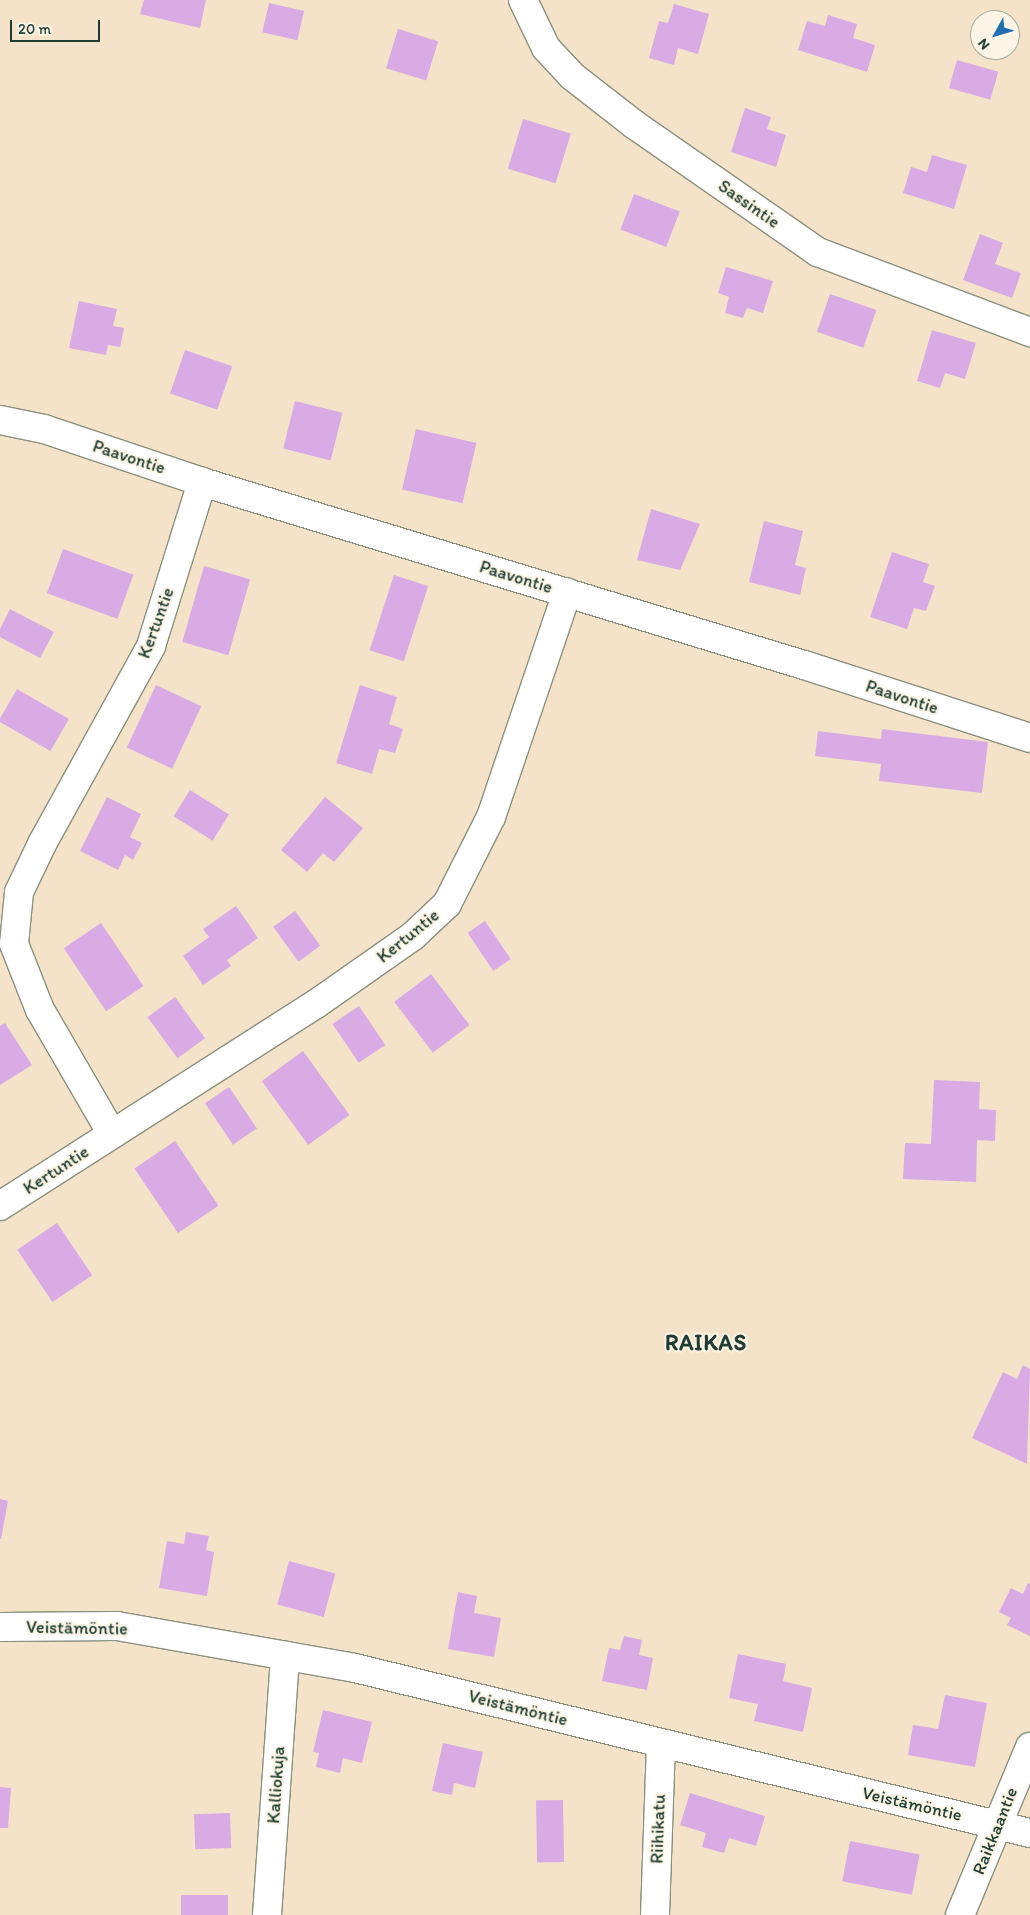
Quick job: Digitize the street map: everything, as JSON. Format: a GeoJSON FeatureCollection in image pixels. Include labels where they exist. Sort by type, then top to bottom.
{"type":"FeatureCollection","features":[{"type":"Feature","properties":{"kind":"street","name":"Sassintie"},"geometry":{"type":"LineString","coordinates":[[522,0],[546,48],[572,76],[635,125],[818,252],[1030,332]]}},
{"type":"Feature","properties":{"kind":"street","name":"Paavontie"},"geometry":{"type":"LineString","coordinates":[[0,420],[44,429],[202,482],[567,592],[1030,738]]}},
{"type":"Feature","properties":{"kind":"street","name":"Kertuntie"},"geometry":{"type":"LineString","coordinates":[[112,1134],[40,1010],[14,944],[19,892],[43,842],[151,646],[202,482]]}},
{"type":"Feature","properties":{"kind":"street","name":"Kertuntie"},"geometry":{"type":"LineString","coordinates":[[0,1206],[316,1004],[413,936],[447,904],[491,817],[567,592]]}},
{"type":"Feature","properties":{"kind":"street","name":"Veistämöntie"},"geometry":{"type":"LineString","coordinates":[[0,1627],[117,1626],[355,1668],[1030,1833]]}},
{"type":"Feature","properties":{"kind":"street","name":"Kalliokuja"},"geometry":{"type":"LineString","coordinates":[[267,1915],[285,1656]]}},
{"type":"Feature","properties":{"kind":"street","name":"Riihikatu"},"geometry":{"type":"LineString","coordinates":[[655,1915],[661,1742]]}},
{"type":"Feature","properties":{"kind":"street","name":"Raikkaantie"},"geometry":{"type":"LineString","coordinates":[[960,1915],[1030,1747]]}},
{"type":"Feature","properties":{"kind":"building"},"geometry":{"type":"Polygon","coordinates":[[[144,0],[206,0],[200,28],[140,14],[144,0]]]}},
{"type":"Feature","properties":{"kind":"building"},"geometry":{"type":"Polygon","coordinates":[[[269,3],[304,11],[297,40],[262,32],[269,3]]]}},
{"type":"Feature","properties":{"kind":"building"},"geometry":{"type":"Polygon","coordinates":[[[674,4],[709,14],[698,54],[678,48],[674,65],[649,58],[659,21],[668,23],[674,4]]]}},
{"type":"Feature","properties":{"kind":"building"},"geometry":{"type":"Polygon","coordinates":[[[828,15],[857,24],[853,38],[875,45],[867,72],[798,50],[807,21],[825,26],[828,15]]]}},
{"type":"Feature","properties":{"kind":"building"},"geometry":{"type":"Polygon","coordinates":[[[398,29],[438,41],[426,80],[386,68],[398,29]]]}},
{"type":"Feature","properties":{"kind":"building"},"geometry":{"type":"Polygon","coordinates":[[[957,60],[998,72],[990,100],[949,88],[957,60]]]}},
{"type":"Feature","properties":{"kind":"building"},"geometry":{"type":"Polygon","coordinates":[[[745,108],[771,117],[767,129],[786,135],[776,167],[731,152],[745,108]]]}},
{"type":"Feature","properties":{"kind":"building"},"geometry":{"type":"Polygon","coordinates":[[[523,119],[571,134],[556,183],[508,169],[523,119]]]}},
{"type":"Feature","properties":{"kind":"building"},"geometry":{"type":"Polygon","coordinates":[[[932,155],[967,165],[954,209],[903,193],[911,167],[927,172],[932,155]]]}},
{"type":"Feature","properties":{"kind":"building"},"geometry":{"type":"Polygon","coordinates":[[[634,194],[680,212],[666,247],[620,229],[634,194]]]}},
{"type":"Feature","properties":{"kind":"building"},"geometry":{"type":"Polygon","coordinates":[[[980,234],[1003,243],[995,264],[1021,273],[1012,298],[963,280],[980,234]]]}},
{"type":"Feature","properties":{"kind":"building"},"geometry":{"type":"Polygon","coordinates":[[[726,267],[773,281],[763,313],[747,308],[743,318],[725,313],[729,297],[718,293],[726,267]]]}},
{"type":"Feature","properties":{"kind":"building"},"geometry":{"type":"Polygon","coordinates":[[[830,294],[876,310],[863,348],[817,332],[830,294]]]}},
{"type":"Feature","properties":{"kind":"building"},"geometry":{"type":"Polygon","coordinates":[[[79,301],[117,309],[113,326],[124,328],[120,347],[108,345],[106,355],[69,348],[79,301]]]}},
{"type":"Feature","properties":{"kind":"building"},"geometry":{"type":"Polygon","coordinates":[[[932,330],[976,343],[965,379],[945,373],[940,388],[917,381],[932,330]]]}},
{"type":"Feature","properties":{"kind":"building"},"geometry":{"type":"Polygon","coordinates":[[[185,350],[232,366],[217,410],[170,393],[185,350]]]}},
{"type":"Feature","properties":{"kind":"building"},"geometry":{"type":"Polygon","coordinates":[[[295,401],[343,413],[331,460],[283,449],[295,401]]]}},
{"type":"Feature","properties":{"kind":"building"},"geometry":{"type":"Polygon","coordinates":[[[416,429],[476,443],[462,503],[402,489],[416,429]]]}},
{"type":"Feature","properties":{"kind":"building"},"geometry":{"type":"Polygon","coordinates":[[[651,509],[700,524],[680,570],[637,560],[651,509]]]}},
{"type":"Feature","properties":{"kind":"building"},"geometry":{"type":"Polygon","coordinates":[[[764,521],[803,531],[795,565],[806,568],[800,595],[749,582],[764,521]]]}},
{"type":"Feature","properties":{"kind":"building"},"geometry":{"type":"Polygon","coordinates":[[[63,549],[133,575],[117,619],[47,593],[63,549]]]}},
{"type":"Feature","properties":{"kind":"building"},"geometry":{"type":"Polygon","coordinates":[[[892,552],[929,564],[923,582],[935,586],[926,611],[914,608],[907,629],[870,617],[892,552]]]}},
{"type":"Feature","properties":{"kind":"building"},"geometry":{"type":"Polygon","coordinates":[[[204,566],[250,579],[228,655],[182,642],[204,566]]]}},
{"type":"Feature","properties":{"kind":"building"},"geometry":{"type":"Polygon","coordinates":[[[394,575],[428,586],[404,661],[370,650],[394,575]]]}},
{"type":"Feature","properties":{"kind":"building"},"geometry":{"type":"Polygon","coordinates":[[[10,609],[54,632],[40,658],[0,637],[0,629],[10,609]]]}},
{"type":"Feature","properties":{"kind":"building"},"geometry":{"type":"Polygon","coordinates":[[[156,685],[201,706],[172,769],[127,748],[156,685]]]}},
{"type":"Feature","properties":{"kind":"building"},"geometry":{"type":"Polygon","coordinates":[[[360,685],[397,697],[389,724],[403,729],[395,753],[379,749],[372,774],[336,763],[360,685]]]}},
{"type":"Feature","properties":{"kind":"building"},"geometry":{"type":"Polygon","coordinates":[[[17,689],[69,719],[50,751],[0,722],[0,718],[17,689]]]}},
{"type":"Feature","properties":{"kind":"building"},"geometry":{"type":"Polygon","coordinates":[[[882,729],[988,742],[982,793],[879,781],[881,764],[815,756],[818,731],[881,739],[882,729]]]}},
{"type":"Feature","properties":{"kind":"building"},"geometry":{"type":"Polygon","coordinates":[[[190,790],[229,814],[213,841],[174,816],[190,790]]]}},
{"type":"Feature","properties":{"kind":"building"},"geometry":{"type":"Polygon","coordinates":[[[107,797],[141,814],[130,837],[142,843],[133,860],[125,855],[118,870],[80,851],[107,797]]]}},
{"type":"Feature","properties":{"kind":"building"},"geometry":{"type":"Polygon","coordinates":[[[325,797],[363,828],[334,862],[323,853],[307,872],[281,850],[325,797]]]}},
{"type":"Feature","properties":{"kind":"building"},"geometry":{"type":"Polygon","coordinates":[[[236,906],[258,938],[227,960],[231,966],[203,985],[183,956],[209,937],[203,929],[236,906]]]}},
{"type":"Feature","properties":{"kind":"building"},"geometry":{"type":"Polygon","coordinates":[[[295,911],[320,946],[298,962],[273,927],[295,911]]]}},
{"type":"Feature","properties":{"kind":"building"},"geometry":{"type":"Polygon","coordinates":[[[485,921],[511,959],[493,971],[468,933],[485,921]]]}},
{"type":"Feature","properties":{"kind":"building"},"geometry":{"type":"Polygon","coordinates":[[[101,923],[143,986],[106,1011],[64,948],[101,923]]]}},
{"type":"Feature","properties":{"kind":"building"},"geometry":{"type":"Polygon","coordinates":[[[431,974],[470,1025],[433,1053],[394,1002],[431,974]]]}},
{"type":"Feature","properties":{"kind":"building"},"geometry":{"type":"Polygon","coordinates":[[[175,997],[205,1038],[177,1058],[147,1017],[175,997]]]}},
{"type":"Feature","properties":{"kind":"building"},"geometry":{"type":"Polygon","coordinates":[[[359,1006],[385,1045],[359,1063],[332,1024],[359,1006]]]}},
{"type":"Feature","properties":{"kind":"building"},"geometry":{"type":"Polygon","coordinates":[[[5,1023],[32,1065],[0,1085],[0,1026],[5,1023]]]}},
{"type":"Feature","properties":{"kind":"building"},"geometry":{"type":"Polygon","coordinates":[[[303,1051],[349,1115],[308,1145],[262,1081],[303,1051]]]}},
{"type":"Feature","properties":{"kind":"building"},"geometry":{"type":"Polygon","coordinates":[[[934,1080],[980,1082],[979,1109],[996,1110],[995,1141],[977,1140],[976,1182],[903,1179],[905,1143],[931,1144],[934,1080]]]}},
{"type":"Feature","properties":{"kind":"building"},"geometry":{"type":"Polygon","coordinates":[[[229,1087],[257,1128],[233,1145],[205,1103],[229,1087]]]}},
{"type":"Feature","properties":{"kind":"building"},"geometry":{"type":"Polygon","coordinates":[[[175,1141],[219,1206],[178,1233],[134,1168],[175,1141]]]}},
{"type":"Feature","properties":{"kind":"building"},"geometry":{"type":"Polygon","coordinates":[[[57,1223],[92,1275],[52,1302],[17,1250],[57,1223]]]}},
{"type":"Feature","properties":{"kind":"building"},"geometry":{"type":"Polygon","coordinates":[[[1023,1365],[1030,1369],[1027,1464],[972,1438],[1003,1372],[1017,1379],[1023,1365]]]}},
{"type":"Feature","properties":{"kind":"building"},"geometry":{"type":"Polygon","coordinates":[[[0,1499],[8,1501],[1,1539],[0,1539],[0,1499]]]}},
{"type":"Feature","properties":{"kind":"building"},"geometry":{"type":"Polygon","coordinates":[[[186,1532],[209,1536],[206,1550],[214,1552],[207,1596],[159,1588],[167,1541],[184,1544],[186,1532]]]}},
{"type":"Feature","properties":{"kind":"building"},"geometry":{"type":"Polygon","coordinates":[[[289,1561],[335,1573],[324,1617],[277,1604],[289,1561]]]}},
{"type":"Feature","properties":{"kind":"building"},"geometry":{"type":"Polygon","coordinates":[[[1028,1583],[1030,1584],[1030,1636],[1007,1625],[1011,1618],[999,1612],[1011,1588],[1023,1594],[1028,1583]]]}},
{"type":"Feature","properties":{"kind":"building"},"geometry":{"type":"Polygon","coordinates":[[[458,1592],[477,1596],[474,1613],[501,1618],[494,1657],[448,1649],[458,1592]]]}},
{"type":"Feature","properties":{"kind":"building"},"geometry":{"type":"Polygon","coordinates":[[[624,1636],[642,1640],[639,1655],[653,1658],[647,1690],[602,1681],[609,1648],[620,1650],[624,1636]]]}},
{"type":"Feature","properties":{"kind":"building"},"geometry":{"type":"Polygon","coordinates":[[[738,1654],[786,1664],[783,1681],[812,1688],[803,1732],[754,1721],[758,1704],[729,1698],[738,1654]]]}},
{"type":"Feature","properties":{"kind":"building"},"geometry":{"type":"Polygon","coordinates":[[[945,1695],[987,1703],[975,1767],[908,1755],[913,1725],[938,1729],[945,1695]]]}},
{"type":"Feature","properties":{"kind":"building"},"geometry":{"type":"Polygon","coordinates":[[[323,1710],[372,1722],[362,1763],[343,1758],[340,1773],[316,1767],[319,1753],[313,1752],[323,1710]]]}},
{"type":"Feature","properties":{"kind":"building"},"geometry":{"type":"Polygon","coordinates":[[[443,1743],[483,1752],[475,1788],[454,1783],[452,1795],[432,1791],[443,1743]]]}},
{"type":"Feature","properties":{"kind":"building"},"geometry":{"type":"Polygon","coordinates":[[[0,1787],[11,1788],[8,1828],[0,1828],[0,1787]]]}},
{"type":"Feature","properties":{"kind":"building"},"geometry":{"type":"Polygon","coordinates":[[[690,1793],[765,1816],[756,1846],[729,1838],[724,1853],[702,1847],[706,1833],[680,1825],[690,1793]]]}},
{"type":"Feature","properties":{"kind":"building"},"geometry":{"type":"Polygon","coordinates":[[[536,1800],[563,1800],[564,1862],[537,1862],[536,1800]]]}},
{"type":"Feature","properties":{"kind":"building"},"geometry":{"type":"Polygon","coordinates":[[[230,1813],[231,1848],[195,1849],[194,1814],[230,1813]]]}},
{"type":"Feature","properties":{"kind":"building"},"geometry":{"type":"Polygon","coordinates":[[[850,1841],[920,1855],[912,1895],[842,1881],[850,1841]]]}},
{"type":"Feature","properties":{"kind":"building"},"geometry":{"type":"Polygon","coordinates":[[[181,1895],[228,1895],[228,1915],[181,1915],[181,1895]]]}},
{"type":"Feature","properties":{"kind":"district","name":"RAIKAS"},"geometry":{"type":"Point","coordinates":[706,1343]}}]}
